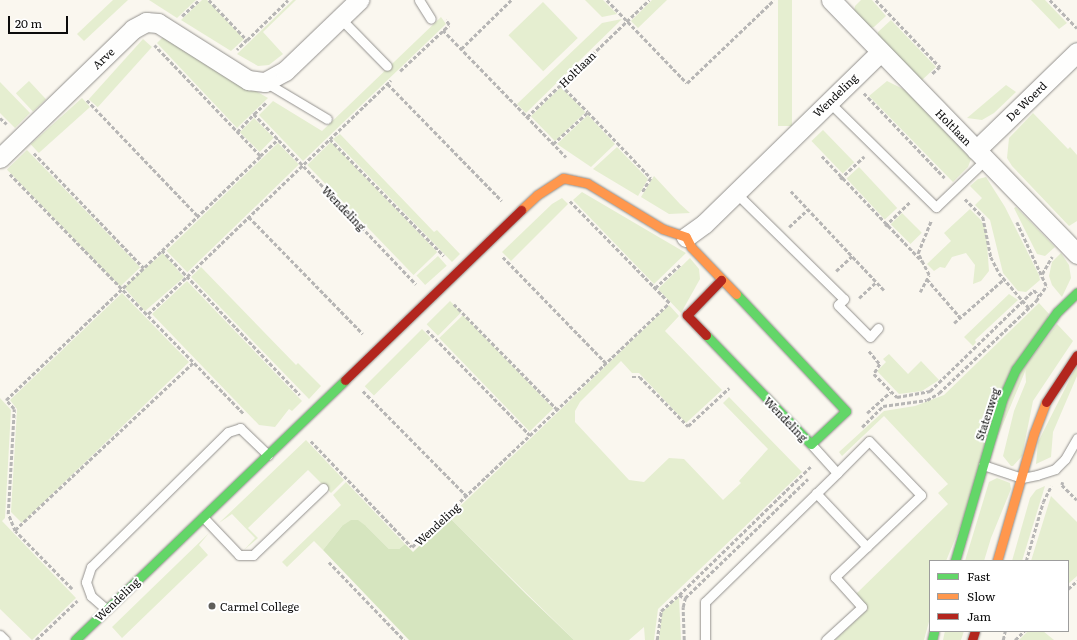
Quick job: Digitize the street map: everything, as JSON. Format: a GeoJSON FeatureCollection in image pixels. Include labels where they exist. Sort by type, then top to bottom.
{"type":"FeatureCollection","features":[{"type":"Feature","properties":{"kind":"street"},"geometry":{"type":"LineString","coordinates":[[154,23],[248,80],[265,82],[284,71],[359,0]]}},
{"type":"Feature","properties":{"kind":"street","name":"Holtlaan"},"geometry":{"type":"LineString","coordinates":[[831,0],[1077,254]]}},
{"type":"Feature","properties":{"kind":"street","name":"Arve"},"geometry":{"type":"LineString","coordinates":[[3,164],[20,138],[133,29],[146,22],[154,23]]}},
{"type":"Feature","properties":{"kind":"street","name":"Wendeling"},"geometry":{"type":"LineString","coordinates":[[690,244],[704,224],[880,52]]}},
{"type":"Feature","properties":{"kind":"street","name":"De Woerd"},"geometry":{"type":"LineString","coordinates":[[980,155],[1077,52]]}},
{"type":"Feature","properties":{"kind":"street","name":"Wendeling"},"geometry":{"type":"LineString","coordinates":[[75,640],[488,242],[538,195],[563,178],[587,183],[690,244],[721,280],[846,411],[811,444],[687,315],[721,280]]}},
{"type":"Feature","properties":{"kind":"street","name":"Statenweg"},"geometry":{"type":"LineString","coordinates":[[955,560],[1002,400],[1016,369],[1057,312],[1077,293]]}},
{"type":"Feature","properties":{"kind":"street"},"geometry":{"type":"LineString","coordinates":[[997,560],[1034,433],[1048,398],[1077,355]]}},
{"type":"Feature","properties":{"kind":"lane"},"geometry":{"type":"LineString","coordinates":[[419,0],[431,19]]}},
{"type":"Feature","properties":{"kind":"lane"},"geometry":{"type":"LineString","coordinates":[[340,18],[387,66]]}},
{"type":"Feature","properties":{"kind":"lane"},"geometry":{"type":"LineString","coordinates":[[265,82],[327,119]]}},
{"type":"Feature","properties":{"kind":"lane"},"geometry":{"type":"LineString","coordinates":[[829,102],[936,207],[980,155]]}},
{"type":"Feature","properties":{"kind":"lane"},"geometry":{"type":"LineString","coordinates":[[736,193],[844,299],[838,305],[870,337],[878,328]]}},
{"type":"Feature","properties":{"kind":"lane"},"geometry":{"type":"LineString","coordinates":[[106,609],[92,596],[86,582],[91,567],[228,432],[240,428],[268,455]]}},
{"type":"Feature","properties":{"kind":"lane"},"geometry":{"type":"LineString","coordinates":[[983,465],[1022,478],[1055,469],[1065,459],[1077,438]]}},
{"type":"Feature","properties":{"kind":"lane"},"geometry":{"type":"LineString","coordinates":[[705,640],[705,602],[869,441],[921,495],[835,577],[862,606],[826,640]]}},
{"type":"Feature","properties":{"kind":"lane"},"geometry":{"type":"LineString","coordinates":[[811,444],[837,473]]}},
{"type":"Feature","properties":{"kind":"lane"},"geometry":{"type":"LineString","coordinates":[[203,517],[239,555],[252,555],[323,488]]}},
{"type":"Feature","properties":{"kind":"lane"},"geometry":{"type":"LineString","coordinates":[[816,493],[867,547]]}},
{"type":"Feature","properties":{"kind":"lane"},"geometry":{"type":"LineString","coordinates":[[0,635],[5,640]]}},
{"type":"Feature","properties":{"kind":"path"},"geometry":{"type":"LineString","coordinates":[[209,0],[247,40]]}},
{"type":"Feature","properties":{"kind":"path"},"geometry":{"type":"LineString","coordinates":[[222,64],[288,0]]}},
{"type":"Feature","properties":{"kind":"path"},"geometry":{"type":"LineString","coordinates":[[461,49],[511,0]]}},
{"type":"Feature","properties":{"kind":"path"},"geometry":{"type":"LineString","coordinates":[[607,0],[687,83],[774,0]]}},
{"type":"Feature","properties":{"kind":"path","name":"Holtlaan"},"geometry":{"type":"LineString","coordinates":[[527,117],[649,0]]}},
{"type":"Feature","properties":{"kind":"path"},"geometry":{"type":"LineString","coordinates":[[876,0],[940,67],[916,89]]}},
{"type":"Feature","properties":{"kind":"path"},"geometry":{"type":"LineString","coordinates":[[1050,0],[1077,28]]}},
{"type":"Feature","properties":{"kind":"path"},"geometry":{"type":"LineString","coordinates":[[399,73],[449,25],[445,19]]}},
{"type":"Feature","properties":{"kind":"path"},"geometry":{"type":"LineString","coordinates":[[154,23],[146,37],[260,156]]}},
{"type":"Feature","properties":{"kind":"path"},"geometry":{"type":"LineString","coordinates":[[148,314],[393,78]]}},
{"type":"Feature","properties":{"kind":"path"},"geometry":{"type":"LineString","coordinates":[[388,84],[517,215]]}},
{"type":"Feature","properties":{"kind":"path"},"geometry":{"type":"LineString","coordinates":[[561,86],[651,178],[632,210]]}},
{"type":"Feature","properties":{"kind":"path"},"geometry":{"type":"LineString","coordinates":[[74,87],[198,216]]}},
{"type":"Feature","properties":{"kind":"path"},"geometry":{"type":"LineString","coordinates":[[553,144],[588,112]]}},
{"type":"Feature","properties":{"kind":"path","name":"Wendeling"},"geometry":{"type":"LineString","coordinates":[[237,132],[254,114],[418,286]]}},
{"type":"Feature","properties":{"kind":"path"},"geometry":{"type":"LineString","coordinates":[[20,138],[144,268]]}},
{"type":"Feature","properties":{"kind":"path"},"geometry":{"type":"LineString","coordinates":[[330,138],[452,264],[460,256],[467,263]]}},
{"type":"Feature","properties":{"kind":"path"},"geometry":{"type":"LineString","coordinates":[[75,592],[15,531],[8,514],[14,409],[6,400],[278,139]]}},
{"type":"Feature","properties":{"kind":"path"},"geometry":{"type":"LineString","coordinates":[[841,178],[874,146]]}},
{"type":"Feature","properties":{"kind":"path"},"geometry":{"type":"LineString","coordinates":[[822,156],[841,178],[922,261]]}},
{"type":"Feature","properties":{"kind":"path"},"geometry":{"type":"LineString","coordinates":[[3,164],[121,290],[148,314],[248,419]]}},
{"type":"Feature","properties":{"kind":"path"},"geometry":{"type":"LineString","coordinates":[[791,191],[884,290]]}},
{"type":"Feature","properties":{"kind":"path"},"geometry":{"type":"LineString","coordinates":[[886,225],[920,192]]}},
{"type":"Feature","properties":{"kind":"path"},"geometry":{"type":"LineString","coordinates":[[920,292],[929,275],[918,253],[936,207]]}},
{"type":"Feature","properties":{"kind":"path"},"geometry":{"type":"LineString","coordinates":[[780,236],[808,209]]}},
{"type":"Feature","properties":{"kind":"path"},"geometry":{"type":"LineString","coordinates":[[249,217],[377,349]]}},
{"type":"Feature","properties":{"kind":"path"},"geometry":{"type":"LineString","coordinates":[[1015,218],[1046,286]]}},
{"type":"Feature","properties":{"kind":"path"},"geometry":{"type":"LineString","coordinates":[[488,242],[606,363]]}},
{"type":"Feature","properties":{"kind":"path"},"geometry":{"type":"LineString","coordinates":[[655,288],[690,244]]}},
{"type":"Feature","properties":{"kind":"path"},"geometry":{"type":"LineString","coordinates":[[162,250],[314,410]]}},
{"type":"Feature","properties":{"kind":"path"},"geometry":{"type":"LineString","coordinates":[[826,281],[852,256]]}},
{"type":"Feature","properties":{"kind":"path"},"geometry":{"type":"LineString","coordinates":[[927,279],[960,318]]}},
{"type":"Feature","properties":{"kind":"path"},"geometry":{"type":"LineString","coordinates":[[954,323],[1004,279]]}},
{"type":"Feature","properties":{"kind":"path"},"geometry":{"type":"LineString","coordinates":[[845,312],[876,282]]}},
{"type":"Feature","properties":{"kind":"path"},"geometry":{"type":"LineString","coordinates":[[440,289],[557,409]]}},
{"type":"Feature","properties":{"kind":"path"},"geometry":{"type":"LineString","coordinates":[[870,337],[866,347],[880,364],[874,374],[890,392],[897,397],[930,391],[1034,290],[1039,296]]}},
{"type":"Feature","properties":{"kind":"path","name":"Wendeling"},"geometry":{"type":"LineString","coordinates":[[297,426],[412,547],[670,302]]}},
{"type":"Feature","properties":{"kind":"path"},"geometry":{"type":"LineString","coordinates":[[413,315],[530,435]]}},
{"type":"Feature","properties":{"kind":"path"},"geometry":{"type":"LineString","coordinates":[[15,531],[194,362]]}},
{"type":"Feature","properties":{"kind":"path"},"geometry":{"type":"LineString","coordinates":[[632,377],[640,377],[688,426],[744,375]]}},
{"type":"Feature","properties":{"kind":"path"},"geometry":{"type":"LineString","coordinates":[[349,377],[466,496]]}},
{"type":"Feature","properties":{"kind":"path"},"geometry":{"type":"LineString","coordinates":[[657,640],[661,611],[822,456]]}},
{"type":"Feature","properties":{"kind":"path"},"geometry":{"type":"LineString","coordinates":[[1065,477],[1062,484],[1077,500]]}},
{"type":"Feature","properties":{"kind":"path"},"geometry":{"type":"LineString","coordinates":[[329,562],[404,640]]}},
{"type":"Feature","properties":{"kind":"path"},"geometry":{"type":"LineString","coordinates":[[1069,588],[1077,581]]}},
{"type":"Feature","properties":{"kind":"path"},"geometry":{"type":"LineString","coordinates":[[679,594],[686,598],[683,607],[684,640]]}},
{"type":"Feature","properties":{"kind":"path"},"geometry":{"type":"LineString","coordinates":[[36,640],[80,597],[84,609],[95,621]]}},
{"type":"Feature","properties":{"kind":"path"},"geometry":{"type":"LineString","coordinates":[[1015,640],[1023,632]]}},
{"type":"Feature","properties":{"kind":"green space"},"geometry":{"type":"Polygon","coordinates":[[[113,0],[128,0],[84,41],[77,34],[113,0]]]}},
{"type":"Feature","properties":{"kind":"green space"},"geometry":{"type":"Polygon","coordinates":[[[149,0],[196,0],[177,18],[149,0]]]}},
{"type":"Feature","properties":{"kind":"green space"},"geometry":{"type":"Polygon","coordinates":[[[202,0],[207,0],[244,39],[231,51],[181,20],[202,0]]]}},
{"type":"Feature","properties":{"kind":"green space"},"geometry":{"type":"Polygon","coordinates":[[[293,0],[296,0],[263,32],[283,54],[269,65],[258,66],[237,54],[293,0]]]}},
{"type":"Feature","properties":{"kind":"green space"},"geometry":{"type":"Polygon","coordinates":[[[585,0],[603,0],[617,14],[602,17],[585,0]]]}},
{"type":"Feature","properties":{"kind":"green space"},"geometry":{"type":"Polygon","coordinates":[[[652,0],[667,0],[638,28],[631,21],[652,0]]]}},
{"type":"Feature","properties":{"kind":"green space"},"geometry":{"type":"Polygon","coordinates":[[[778,0],[792,0],[792,126],[778,126],[778,0]]]}},
{"type":"Feature","properties":{"kind":"green space"},"geometry":{"type":"Polygon","coordinates":[[[861,0],[872,0],[886,16],[874,27],[870,28],[854,11],[855,6],[861,0]]]}},
{"type":"Feature","properties":{"kind":"green space"},"geometry":{"type":"Polygon","coordinates":[[[1031,0],[1045,0],[1067,23],[1059,29],[1031,0]]]}},
{"type":"Feature","properties":{"kind":"green space"},"geometry":{"type":"Polygon","coordinates":[[[543,2],[578,38],[543,71],[508,35],[543,2]]]}},
{"type":"Feature","properties":{"kind":"green space"},"geometry":{"type":"Polygon","coordinates":[[[441,17],[446,24],[303,161],[259,115],[273,101],[322,131],[441,17]]]}},
{"type":"Feature","properties":{"kind":"green space"},"geometry":{"type":"Polygon","coordinates":[[[622,19],[526,113],[517,104],[602,23],[622,19]]]}},
{"type":"Feature","properties":{"kind":"green space"},"geometry":{"type":"Polygon","coordinates":[[[891,20],[936,67],[921,81],[878,36],[878,32],[891,20]]]}},
{"type":"Feature","properties":{"kind":"green space"},"geometry":{"type":"Polygon","coordinates":[[[165,35],[268,98],[237,128],[157,43],[165,35]]]}},
{"type":"Feature","properties":{"kind":"green space"},"geometry":{"type":"Polygon","coordinates":[[[143,39],[152,47],[98,107],[89,99],[143,39]]]}},
{"type":"Feature","properties":{"kind":"green space"},"geometry":{"type":"Polygon","coordinates":[[[29,81],[46,99],[33,112],[16,93],[29,81]]]}},
{"type":"Feature","properties":{"kind":"green space"},"geometry":{"type":"Polygon","coordinates":[[[887,81],[905,90],[971,159],[968,167],[953,182],[869,96],[887,81]]]}},
{"type":"Feature","properties":{"kind":"green space"},"geometry":{"type":"Polygon","coordinates":[[[0,82],[30,113],[15,128],[0,113],[0,82]]]}},
{"type":"Feature","properties":{"kind":"green space"},"geometry":{"type":"Polygon","coordinates":[[[1006,85],[1016,92],[994,113],[982,120],[967,118],[1006,85]]]}},
{"type":"Feature","properties":{"kind":"green space"},"geometry":{"type":"Polygon","coordinates":[[[561,87],[585,112],[555,141],[531,116],[561,87]]]}},
{"type":"Feature","properties":{"kind":"green space"},"geometry":{"type":"Polygon","coordinates":[[[82,98],[90,107],[39,153],[31,144],[82,98]]]}},
{"type":"Feature","properties":{"kind":"green space"},"geometry":{"type":"Polygon","coordinates":[[[1033,113],[1068,149],[1070,147],[1077,155],[1077,221],[1069,226],[1012,166],[1007,158],[1009,138],[1033,113]]]}},
{"type":"Feature","properties":{"kind":"green space"},"geometry":{"type":"Polygon","coordinates":[[[588,115],[615,144],[591,167],[557,144],[588,115]]]}},
{"type":"Feature","properties":{"kind":"green space"},"geometry":{"type":"Polygon","coordinates":[[[254,118],[274,138],[260,152],[240,132],[254,118]]]}},
{"type":"Feature","properties":{"kind":"green space"},"geometry":{"type":"Polygon","coordinates":[[[823,130],[854,162],[843,173],[811,141],[823,130]]]}},
{"type":"Feature","properties":{"kind":"green space"},"geometry":{"type":"Polygon","coordinates":[[[340,134],[434,232],[437,230],[460,254],[452,262],[333,139],[340,134]]]}},
{"type":"Feature","properties":{"kind":"green space"},"geometry":{"type":"Polygon","coordinates":[[[331,142],[437,252],[414,275],[307,165],[331,142]]]}},
{"type":"Feature","properties":{"kind":"green space"},"geometry":{"type":"Polygon","coordinates":[[[278,143],[299,165],[187,272],[167,251],[278,143]]]}},
{"type":"Feature","properties":{"kind":"green space"},"geometry":{"type":"Polygon","coordinates":[[[617,147],[648,179],[638,196],[593,169],[617,147]]]}},
{"type":"Feature","properties":{"kind":"green space"},"geometry":{"type":"Polygon","coordinates":[[[27,150],[140,267],[120,287],[7,169],[27,150]]]}},
{"type":"Feature","properties":{"kind":"green space"},"geometry":{"type":"Polygon","coordinates":[[[859,167],[897,208],[885,220],[847,179],[859,167]]]}},
{"type":"Feature","properties":{"kind":"green space"},"geometry":{"type":"Polygon","coordinates":[[[654,176],[690,213],[669,214],[641,197],[654,176]]]}},
{"type":"Feature","properties":{"kind":"green space"},"geometry":{"type":"Polygon","coordinates":[[[986,177],[1005,207],[1039,275],[1040,280],[1026,292],[1018,291],[1003,273],[990,220],[975,205],[982,198],[970,186],[978,179],[986,177]]]}},
{"type":"Feature","properties":{"kind":"green space"},"geometry":{"type":"Polygon","coordinates":[[[582,192],[686,253],[654,284],[573,200],[582,192]]]}},
{"type":"Feature","properties":{"kind":"green space"},"geometry":{"type":"Polygon","coordinates":[[[562,198],[568,204],[511,261],[502,252],[552,204],[562,198]]]}},
{"type":"Feature","properties":{"kind":"green space"},"geometry":{"type":"Polygon","coordinates":[[[1016,207],[1055,247],[1045,256],[1037,254],[1014,208],[1016,207]]]}},
{"type":"Feature","properties":{"kind":"green space"},"geometry":{"type":"Polygon","coordinates":[[[970,209],[981,220],[986,230],[989,271],[981,281],[973,284],[975,265],[966,253],[952,257],[945,268],[940,267],[934,271],[927,264],[951,241],[944,233],[970,209]]]}},
{"type":"Feature","properties":{"kind":"green space"},"geometry":{"type":"Polygon","coordinates":[[[902,213],[922,233],[910,244],[891,224],[902,213]]]}},
{"type":"Feature","properties":{"kind":"green space"},"geometry":{"type":"Polygon","coordinates":[[[163,253],[184,277],[145,311],[124,287],[163,253]]]}},
{"type":"Feature","properties":{"kind":"green space"},"geometry":{"type":"Polygon","coordinates":[[[1061,253],[1069,265],[1071,278],[1062,297],[1052,285],[1049,276],[1052,262],[1061,253]]]}},
{"type":"Feature","properties":{"kind":"green space"},"geometry":{"type":"Polygon","coordinates":[[[438,256],[447,266],[425,285],[416,275],[438,256]]]}},
{"type":"Feature","properties":{"kind":"green space"},"geometry":{"type":"Polygon","coordinates":[[[690,258],[699,269],[700,279],[681,313],[658,289],[690,258]]]}},
{"type":"Feature","properties":{"kind":"green space"},"geometry":{"type":"Polygon","coordinates":[[[201,267],[296,365],[298,363],[321,386],[309,399],[191,277],[201,267]]]}},
{"type":"Feature","properties":{"kind":"green space"},"geometry":{"type":"Polygon","coordinates":[[[187,281],[302,401],[292,411],[289,409],[275,427],[259,425],[152,314],[187,281]]]}},
{"type":"Feature","properties":{"kind":"green space"},"geometry":{"type":"Polygon","coordinates":[[[122,293],[189,362],[22,523],[11,512],[17,409],[10,400],[122,293]]]}},
{"type":"Feature","properties":{"kind":"green space"},"geometry":{"type":"Polygon","coordinates":[[[1009,294],[1018,300],[975,340],[976,342],[973,346],[964,337],[1009,294]]]}},
{"type":"Feature","properties":{"kind":"green space"},"geometry":{"type":"Polygon","coordinates":[[[450,301],[461,312],[438,336],[427,324],[450,301]]]}},
{"type":"Feature","properties":{"kind":"green space"},"geometry":{"type":"Polygon","coordinates":[[[1039,303],[1049,314],[946,560],[929,560],[929,622],[924,640],[835,640],[868,609],[856,594],[948,504],[938,493],[948,484],[884,416],[842,456],[839,452],[884,411],[915,406],[944,395],[1039,303]]]}},
{"type":"Feature","properties":{"kind":"green space"},"geometry":{"type":"Polygon","coordinates":[[[669,305],[679,316],[665,331],[722,390],[686,423],[639,373],[632,373],[621,361],[580,402],[575,411],[575,422],[629,480],[644,482],[669,458],[684,459],[723,500],[741,483],[739,481],[768,449],[723,403],[729,397],[802,472],[658,609],[654,640],[645,640],[644,627],[629,640],[574,640],[449,517],[669,305]]]}},
{"type":"Feature","properties":{"kind":"green space"},"geometry":{"type":"Polygon","coordinates":[[[463,315],[553,409],[530,431],[439,338],[463,315]]]}},
{"type":"Feature","properties":{"kind":"green space"},"geometry":{"type":"Polygon","coordinates":[[[1057,324],[1073,341],[1033,401],[1022,456],[1013,466],[1011,466],[1003,456],[1014,411],[1026,382],[1025,366],[1057,324]]]}},
{"type":"Feature","properties":{"kind":"green space"},"geometry":{"type":"Polygon","coordinates":[[[422,329],[431,338],[374,395],[365,386],[422,329]]]}},
{"type":"Feature","properties":{"kind":"green space"},"geometry":{"type":"Polygon","coordinates":[[[889,354],[908,374],[921,361],[939,380],[922,391],[899,394],[877,371],[886,362],[883,359],[889,354]]]}},
{"type":"Feature","properties":{"kind":"green space"},"geometry":{"type":"Polygon","coordinates":[[[1077,365],[1077,376],[1053,432],[1051,457],[1036,464],[1038,442],[1077,365]]]}},
{"type":"Feature","properties":{"kind":"green space"},"geometry":{"type":"Polygon","coordinates":[[[0,398],[11,410],[5,518],[2,521],[76,598],[32,640],[0,609],[0,398]]]}},
{"type":"Feature","properties":{"kind":"green space"},"geometry":{"type":"Polygon","coordinates":[[[306,440],[344,480],[331,493],[308,470],[248,528],[258,538],[244,550],[255,538],[232,514],[219,523],[306,440]]]}},
{"type":"Feature","properties":{"kind":"green space"},"geometry":{"type":"Polygon","coordinates":[[[997,478],[1010,483],[1011,489],[991,538],[984,560],[965,560],[989,482],[997,478]]]}},
{"type":"Feature","properties":{"kind":"green space"},"geometry":{"type":"Polygon","coordinates":[[[346,482],[405,544],[399,549],[389,549],[366,526],[342,526],[323,550],[314,541],[287,567],[282,562],[341,505],[333,495],[346,482]]]}},
{"type":"Feature","properties":{"kind":"green space"},"geometry":{"type":"Polygon","coordinates":[[[1045,486],[1022,560],[1012,560],[1030,498],[1036,490],[1045,486]]]}},
{"type":"Feature","properties":{"kind":"green space"},"geometry":{"type":"Polygon","coordinates":[[[1051,496],[1077,522],[1077,576],[1069,583],[1069,560],[1031,560],[1051,496]]]}},
{"type":"Feature","properties":{"kind":"green space"},"geometry":{"type":"Polygon","coordinates":[[[449,517],[574,640],[409,640],[323,550],[342,526],[351,520],[358,520],[389,549],[399,549],[405,544],[413,552],[449,517]]]}},
{"type":"Feature","properties":{"kind":"green space"},"geometry":{"type":"Polygon","coordinates":[[[209,533],[199,545],[208,555],[122,638],[112,627],[209,533]]]}},
{"type":"Feature","properties":{"kind":"green space"},"geometry":{"type":"Polygon","coordinates":[[[679,597],[681,640],[659,640],[662,612],[679,597]]]}},
{"type":"Feature","properties":{"kind":"green space"},"geometry":{"type":"Polygon","coordinates":[[[945,632],[964,632],[961,640],[943,640],[945,632]]]}},
{"type":"Feature","properties":{"kind":"green space"},"geometry":{"type":"Polygon","coordinates":[[[1027,632],[1044,632],[1054,640],[1019,640],[1027,632]]]}},
{"type":"Feature","properties":{"kind":"traffic: fast"},"geometry":{"type":"LineString","coordinates":[[955,560],[1002,400],[1016,369],[1057,312],[1077,293]]}},
{"type":"Feature","properties":{"kind":"traffic: fast"},"geometry":{"type":"LineString","coordinates":[[706,335],[811,444],[846,411],[736,294]]}},
{"type":"Feature","properties":{"kind":"traffic: fast"},"geometry":{"type":"LineString","coordinates":[[75,640],[345,380]]}},
{"type":"Feature","properties":{"kind":"traffic: fast"},"geometry":{"type":"LineString","coordinates":[[932,640],[934,632]]}},
{"type":"Feature","properties":{"kind":"traffic: slow"},"geometry":{"type":"LineString","coordinates":[[521,210],[537,195],[563,178],[587,183],[663,229],[686,237],[691,247],[736,294]]}},
{"type":"Feature","properties":{"kind":"traffic: slow"},"geometry":{"type":"LineString","coordinates":[[997,560],[1034,433],[1046,402]]}},
{"type":"Feature","properties":{"kind":"traffic: jam"},"geometry":{"type":"LineString","coordinates":[[345,380],[521,210]]}},
{"type":"Feature","properties":{"kind":"traffic: jam"},"geometry":{"type":"LineString","coordinates":[[706,335],[687,315],[721,280]]}},
{"type":"Feature","properties":{"kind":"traffic: jam"},"geometry":{"type":"LineString","coordinates":[[1046,402],[1077,355]]}},
{"type":"Feature","properties":{"kind":"traffic: jam"},"geometry":{"type":"LineString","coordinates":[[972,640],[975,632]]}},
{"type":"Feature","properties":{"kind":"place","name":"Carmel College"},"geometry":{"type":"Point","coordinates":[212,606]}}]}
